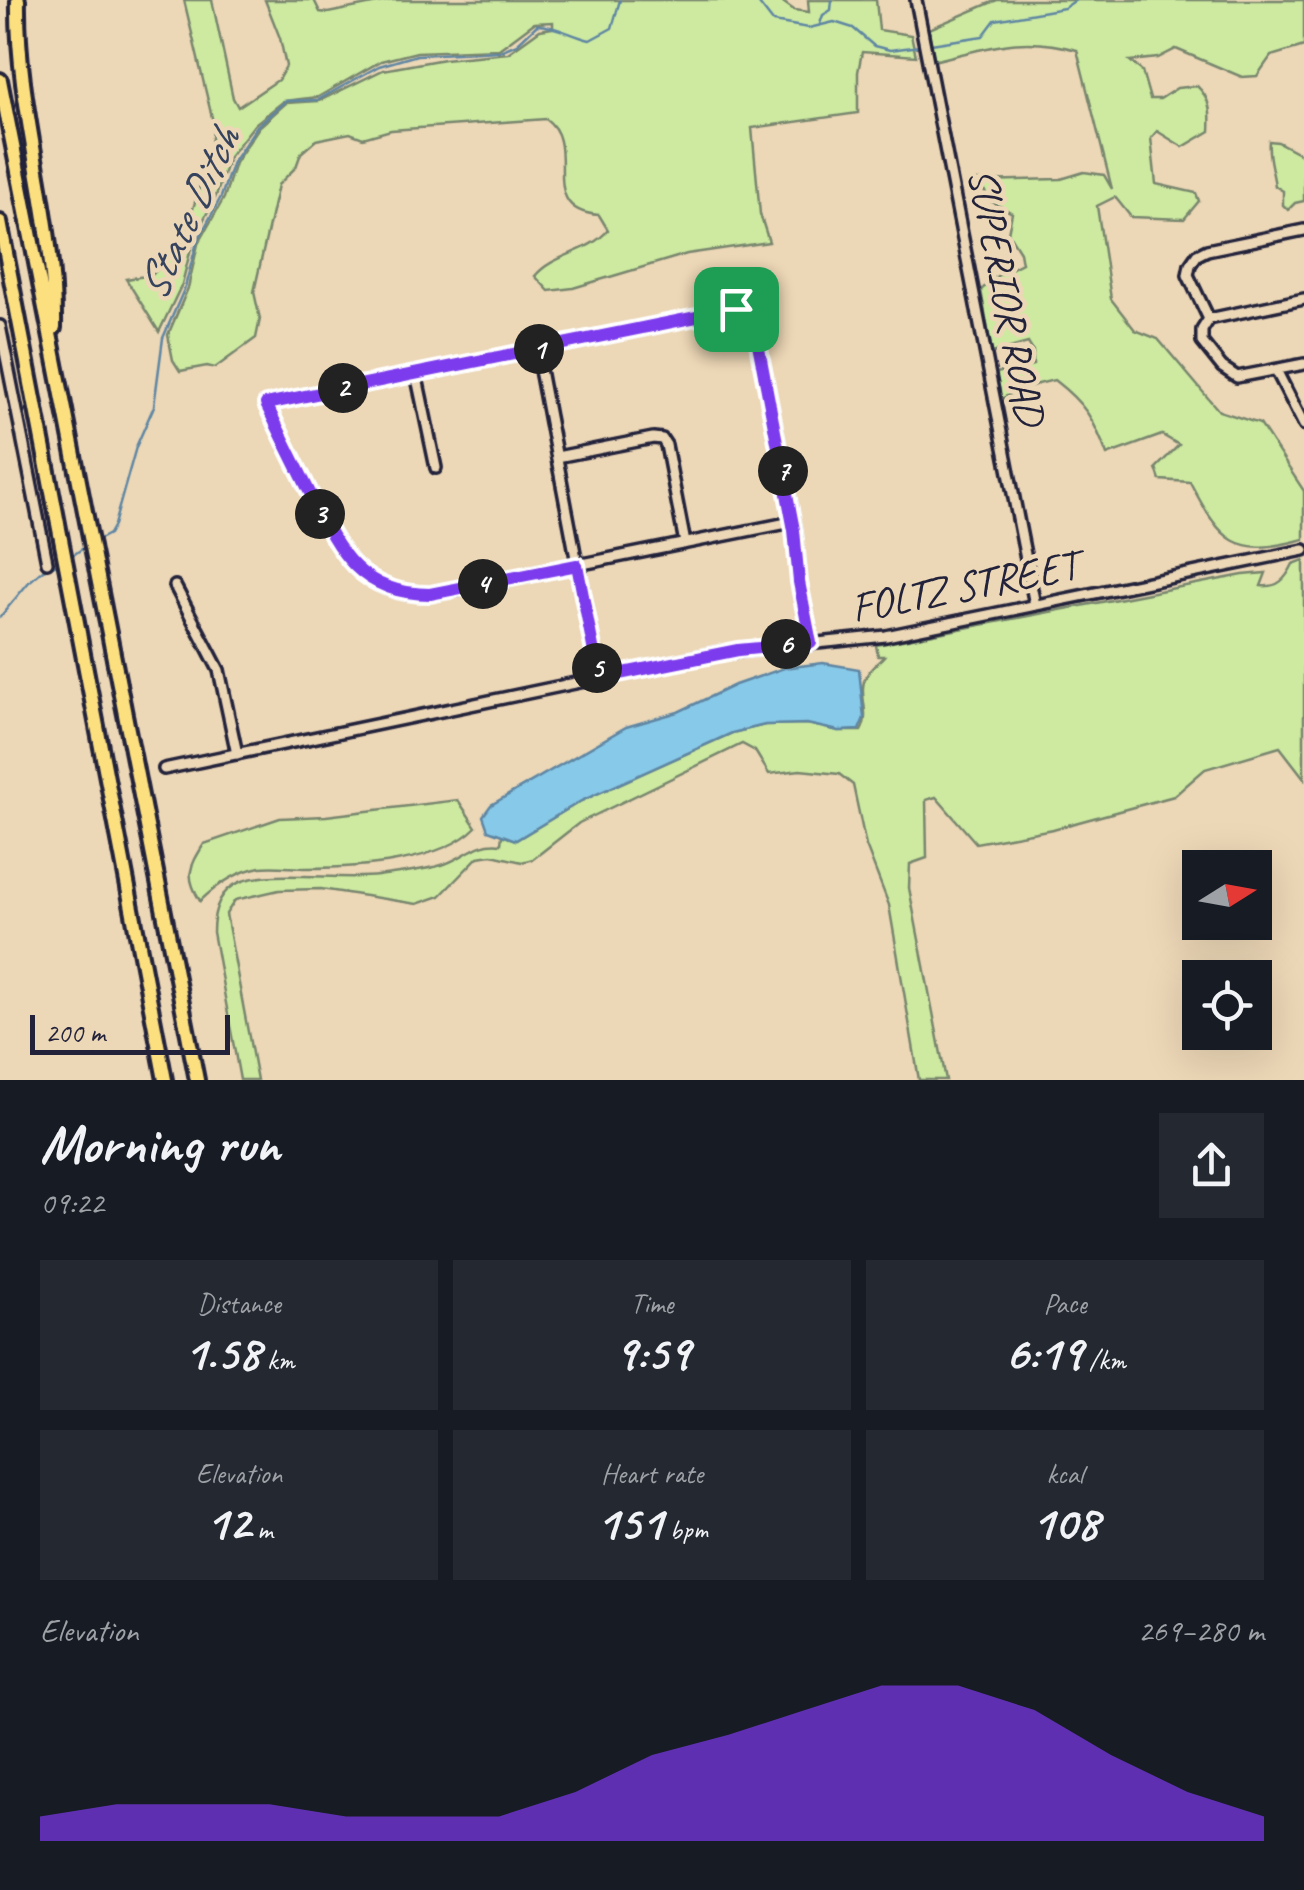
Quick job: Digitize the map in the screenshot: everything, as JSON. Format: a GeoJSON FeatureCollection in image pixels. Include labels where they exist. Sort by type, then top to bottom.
{"type":"FeatureCollection","features":[{"type":"Feature","properties":{"kind":"highway"},"geometry":{"type":"LineString","coordinates":[[18,0],[20,66],[54,288],[54,356]]}},
{"type":"Feature","properties":{"kind":"highway"},"geometry":{"type":"LineString","coordinates":[[0,80],[197,1080]]}},
{"type":"Feature","properties":{"kind":"highway"},"geometry":{"type":"LineString","coordinates":[[0,222],[165,1080]]}},
{"type":"Feature","properties":{"kind":"street","name":"SUPERIOR ROAD"},"geometry":{"type":"LineString","coordinates":[[916,0],[1035,605]]}},
{"type":"Feature","properties":{"kind":"street"},"geometry":{"type":"LineString","coordinates":[[1209,319],[1188,278],[1192,260],[1207,250],[1304,230]]}},
{"type":"Feature","properties":{"kind":"street"},"geometry":{"type":"LineString","coordinates":[[1304,300],[1209,319],[1202,330],[1202,342],[1228,373],[1237,377],[1304,364]]}},
{"type":"Feature","properties":{"kind":"street"},"geometry":{"type":"LineString","coordinates":[[792,522],[430,594],[391,589],[356,568],[332,538],[266,404],[747,310],[753,318],[792,522],[811,643]]}},
{"type":"Feature","properties":{"kind":"street"},"geometry":{"type":"LineString","coordinates":[[0,326],[46,562]]}},
{"type":"Feature","properties":{"kind":"street"},"geometry":{"type":"LineString","coordinates":[[536,349],[599,678]]}},
{"type":"Feature","properties":{"kind":"street"},"geometry":{"type":"LineString","coordinates":[[1276,370],[1304,425]]}},
{"type":"Feature","properties":{"kind":"street"},"geometry":{"type":"LineString","coordinates":[[416,374],[436,468]]}},
{"type":"Feature","properties":{"kind":"street"},"geometry":{"type":"LineString","coordinates":[[557,457],[662,439],[685,544]]}},
{"type":"Feature","properties":{"kind":"street","name":"FOLTZ STREET"},"geometry":{"type":"LineString","coordinates":[[164,768],[738,650],[886,636],[1304,550]]}},
{"type":"Feature","properties":{"kind":"street"},"geometry":{"type":"LineString","coordinates":[[175,586],[219,670],[238,754]]}},
{"type":"Feature","properties":{"kind":"green space"},"geometry":{"type":"Polygon","coordinates":[[[184,0],[212,0],[238,107],[278,80],[286,66],[265,0],[314,0],[320,12],[328,13],[392,0],[780,0],[794,10],[809,12],[808,0],[876,0],[879,30],[911,35],[916,56],[862,52],[858,113],[752,128],[760,214],[769,242],[687,254],[573,288],[549,291],[535,276],[608,230],[599,215],[580,211],[568,202],[563,190],[561,145],[546,119],[391,130],[363,138],[350,133],[316,140],[301,153],[296,167],[278,185],[254,292],[260,319],[256,338],[215,368],[180,371],[173,360],[168,335],[188,288],[198,244],[224,198],[235,163],[259,127],[286,103],[319,101],[383,70],[508,53],[540,30],[553,28],[553,22],[534,23],[499,49],[417,52],[381,61],[318,97],[284,101],[255,124],[229,157],[216,196],[193,240],[182,284],[159,332],[126,279],[152,275],[184,239],[214,126],[184,0]]]}},
{"type":"Feature","properties":{"kind":"green space"},"geometry":{"type":"Polygon","coordinates":[[[997,0],[1304,0],[1304,46],[1271,56],[1257,76],[1242,77],[1176,49],[1158,58],[1130,61],[1142,71],[1150,99],[1160,99],[1177,88],[1197,86],[1208,101],[1210,131],[1183,147],[1157,131],[1151,138],[1156,184],[1196,193],[1199,201],[1184,219],[1131,217],[1115,197],[1097,206],[1111,299],[1135,330],[1158,339],[1219,411],[1260,424],[1304,491],[1304,539],[1262,547],[1233,540],[1212,519],[1190,482],[1160,480],[1156,468],[1179,445],[1162,435],[1107,455],[1087,413],[1054,380],[1022,388],[1001,399],[996,373],[1033,365],[1033,351],[1028,343],[992,353],[981,290],[1022,263],[1008,233],[1012,213],[991,201],[978,181],[1061,179],[1084,172],[1104,175],[1112,189],[1077,50],[1021,43],[933,61],[929,29],[997,0]]]}},
{"type":"Feature","properties":{"kind":"green space"},"geometry":{"type":"Polygon","coordinates":[[[1269,141],[1304,156],[1304,201],[1288,210],[1283,205],[1283,191],[1275,186],[1269,141]]]}},
{"type":"Feature","properties":{"kind":"green space"},"geometry":{"type":"Polygon","coordinates":[[[1304,560],[1304,778],[1280,747],[1205,769],[1174,796],[1053,829],[976,843],[936,797],[926,800],[927,858],[910,864],[909,888],[946,1080],[919,1080],[889,905],[866,846],[853,785],[839,774],[800,770],[769,774],[755,751],[742,744],[579,823],[533,859],[522,862],[492,855],[478,857],[440,896],[417,904],[321,889],[279,890],[235,900],[226,914],[257,1080],[240,1080],[213,932],[219,902],[240,882],[269,876],[378,876],[438,866],[484,845],[501,844],[502,835],[516,840],[581,801],[732,733],[765,725],[807,724],[861,731],[865,717],[864,682],[884,656],[878,656],[876,645],[1243,575],[1266,573],[1261,586],[1272,586],[1284,578],[1293,564],[1304,560]]]}},
{"type":"Feature","properties":{"kind":"green space"},"geometry":{"type":"Polygon","coordinates":[[[458,800],[476,827],[442,849],[397,861],[349,867],[260,867],[228,880],[200,901],[192,885],[192,866],[204,844],[280,818],[458,800]]]}},
{"type":"Feature","properties":{"kind":"water"},"geometry":{"type":"Polygon","coordinates":[[[823,663],[859,669],[864,718],[859,730],[839,731],[807,724],[765,725],[732,733],[581,801],[516,840],[488,830],[483,816],[491,805],[626,727],[678,712],[735,685],[784,668],[823,663]]]}},
{"type":"Feature","properties":{"kind":"waterway","name":"State Ditch"},"geometry":{"type":"LineString","coordinates":[[96,541],[109,534],[114,525],[136,447],[154,406],[163,338],[185,287],[197,242],[221,197],[233,162],[257,126],[286,101],[318,100],[379,66],[417,55],[500,51],[517,44],[537,25],[590,40],[612,28],[620,0]]}},
{"type":"Feature","properties":{"kind":"waterway","name":"State Ditch"},"geometry":{"type":"LineString","coordinates":[[756,0],[773,22],[809,28],[834,22],[853,28],[874,46],[890,50],[920,46]]}},
{"type":"Feature","properties":{"kind":"waterway"},"geometry":{"type":"LineString","coordinates":[[820,24],[823,15],[831,10],[832,0]]}},
{"type":"Feature","properties":{"kind":"waterway","name":"State Ditch"},"geometry":{"type":"LineString","coordinates":[[931,44],[983,36],[995,20],[1064,8],[1076,0]]}},
{"type":"Feature","properties":{"kind":"waterway","name":"State Ditch"},"geometry":{"type":"LineString","coordinates":[[70,557],[88,545]]}},
{"type":"Feature","properties":{"kind":"waterway","name":"State Ditch"},"geometry":{"type":"LineString","coordinates":[[0,617],[29,582],[59,563]]}},
{"type":"Feature","properties":{"kind":"route"},"geometry":{"type":"LineString","coordinates":[[736,309],[748,311],[753,318],[794,530],[811,643],[738,650],[599,678],[577,565],[430,594],[379,584],[356,568],[337,546],[266,404],[280,400],[736,309]]}}]}
